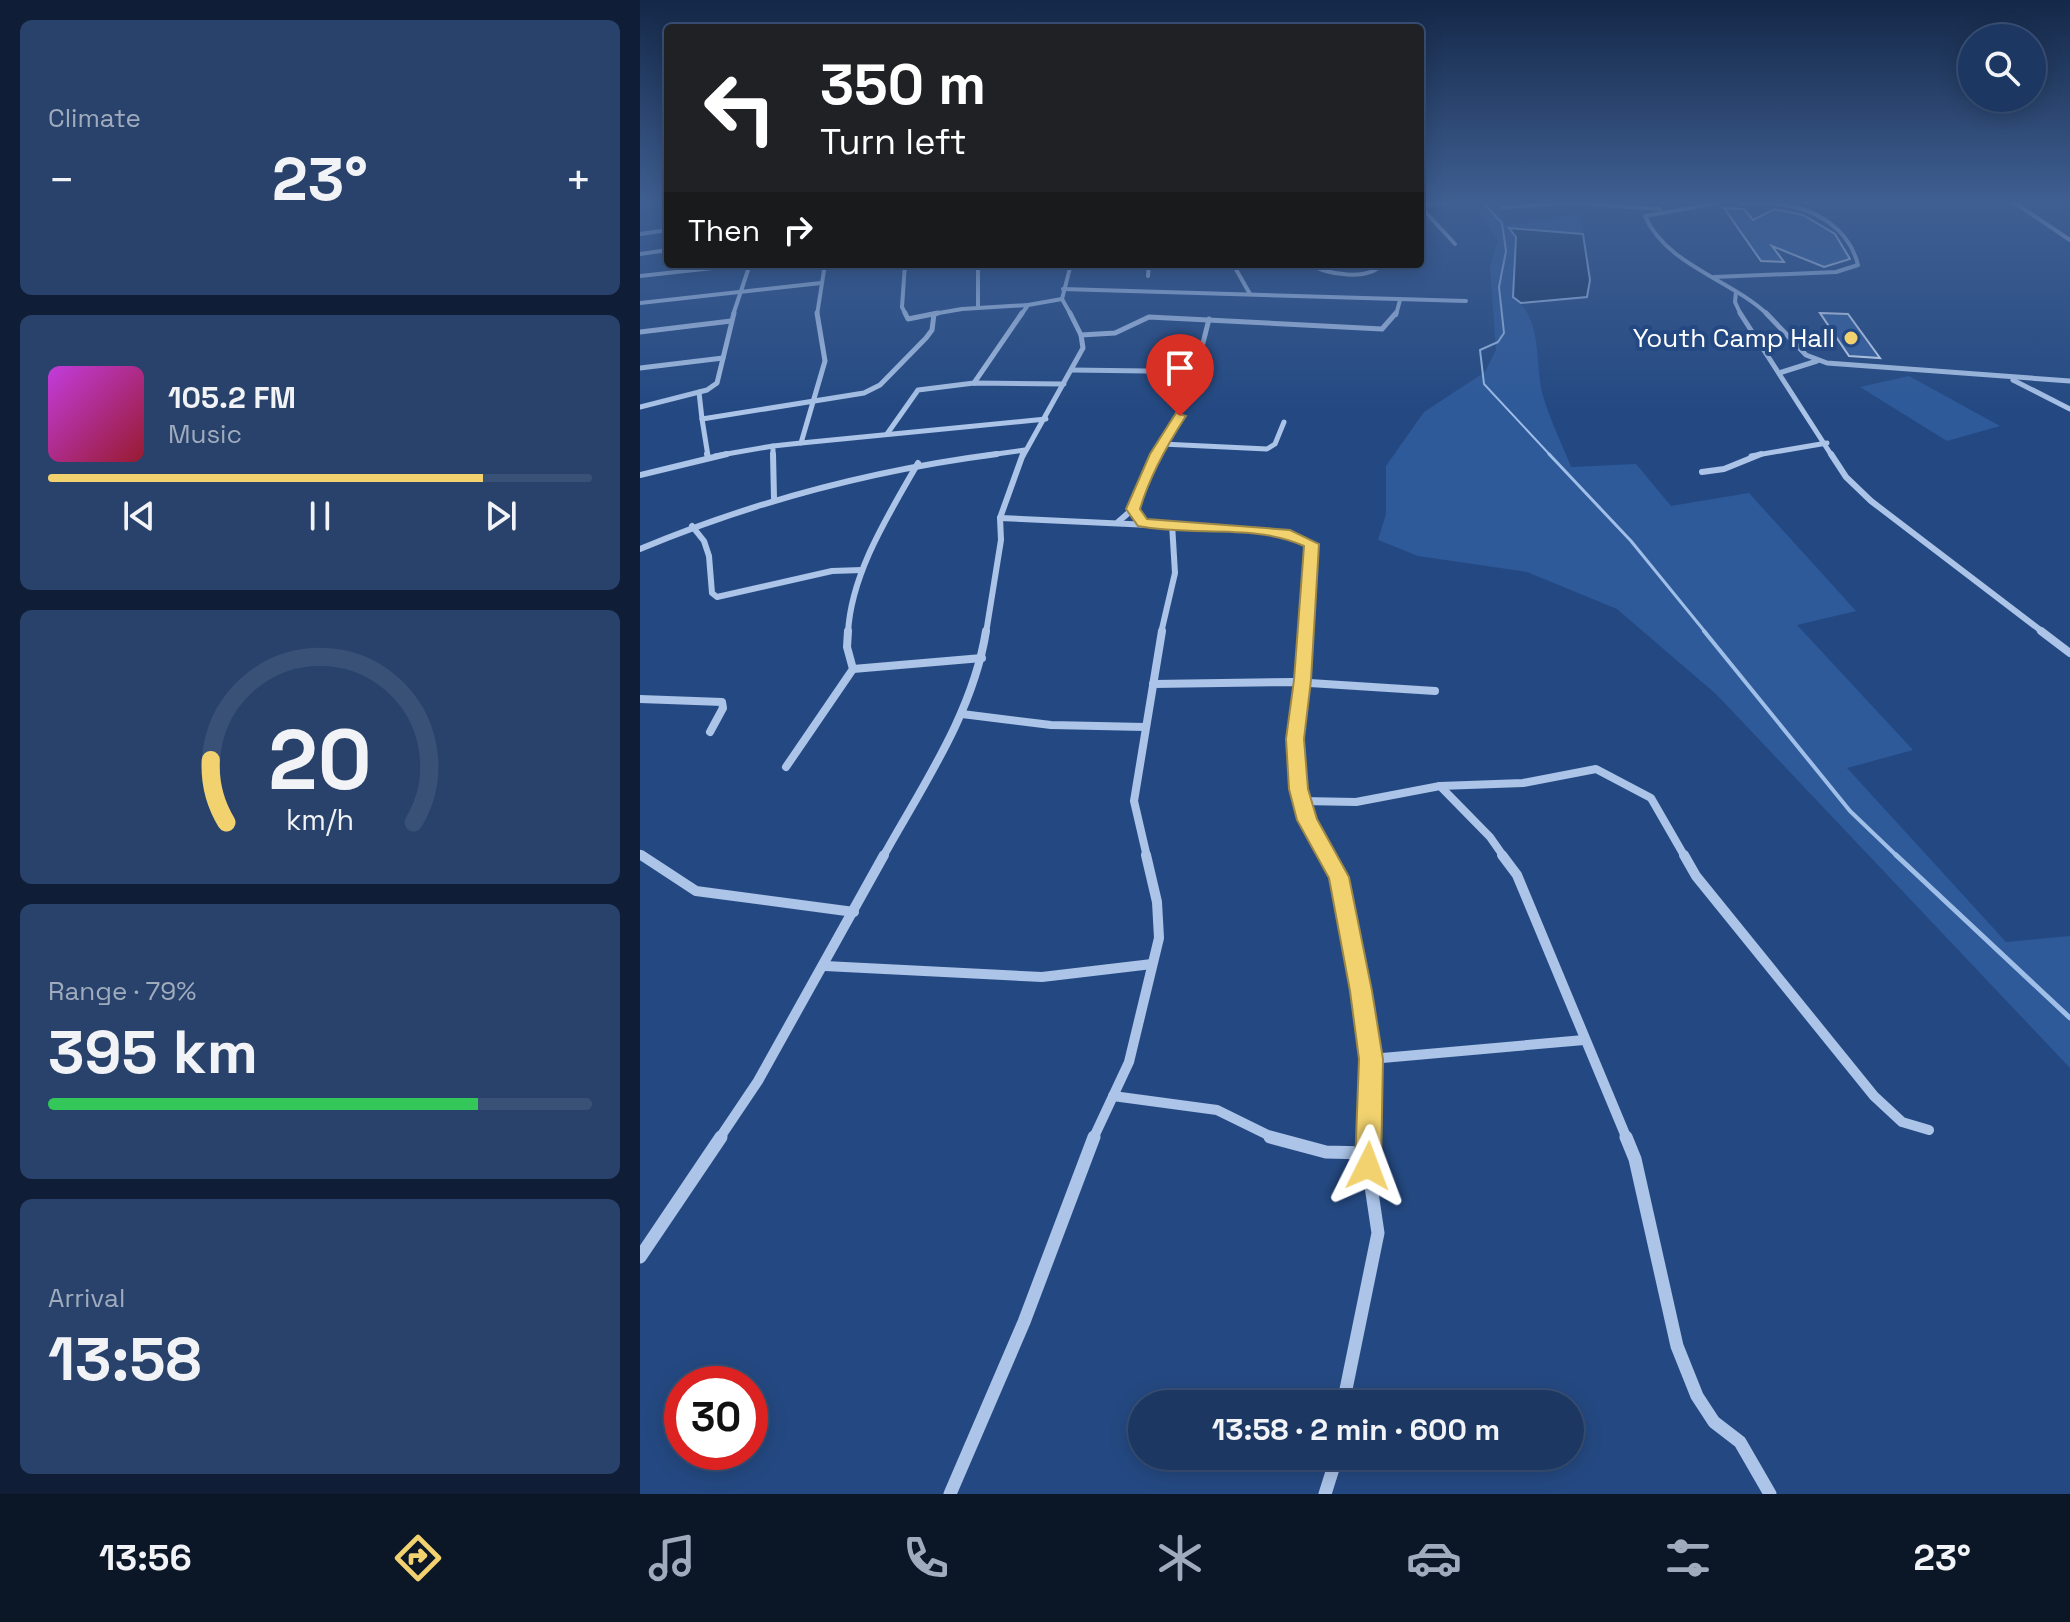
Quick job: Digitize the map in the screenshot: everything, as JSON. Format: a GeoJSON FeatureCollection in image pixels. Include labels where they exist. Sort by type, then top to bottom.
{"type":"FeatureCollection","features":[{"type":"Feature","properties":{"kind":"street"},"geometry":{"type":"LineString","coordinates":[[640,276],[672,273]]}},
{"type":"Feature","properties":{"kind":"street"},"geometry":{"type":"LineString","coordinates":[[640,407],[699,392],[717,383],[731,321],[747,273]]}},
{"type":"Feature","properties":{"kind":"street"},"geometry":{"type":"LineString","coordinates":[[801,443],[826,355],[817,314],[823,273]]}},
{"type":"Feature","properties":{"kind":"street"},"geometry":{"type":"LineString","coordinates":[[904,273],[902,307],[904,316],[914,319],[978,308],[1028,305],[1062,294],[1250,294],[1466,301]]}},
{"type":"Feature","properties":{"kind":"street"},"geometry":{"type":"LineString","coordinates":[[978,273],[978,308]]}},
{"type":"Feature","properties":{"kind":"street"},"geometry":{"type":"LineString","coordinates":[[640,1257],[758,1081],[825,966],[962,714],[982,658],[1001,540],[1000,518],[1025,450],[1046,419],[1083,348],[1081,335],[1062,294],[1068,273]]}},
{"type":"Feature","properties":{"kind":"street"},"geometry":{"type":"LineString","coordinates":[[1238,273],[1250,294]]}},
{"type":"Feature","properties":{"kind":"street"},"geometry":{"type":"LineString","coordinates":[[1707,273],[1758,306],[1805,354],[1817,361]]}},
{"type":"Feature","properties":{"kind":"street"},"geometry":{"type":"LineString","coordinates":[[1713,277],[1818,273]]}},
{"type":"Feature","properties":{"kind":"street"},"geometry":{"type":"LineString","coordinates":[[640,303],[821,283]]}},
{"type":"Feature","properties":{"kind":"street"},"geometry":{"type":"LineString","coordinates":[[1736,292],[1735,302],[1744,322],[1779,373],[1794,403],[1827,443],[1846,477],[1871,501],[2070,653]]}},
{"type":"Feature","properties":{"kind":"street"},"geometry":{"type":"LineString","coordinates":[[1081,335],[1115,333],[1149,317],[1382,329],[1396,315],[1400,300]]}},
{"type":"Feature","properties":{"kind":"street"},"geometry":{"type":"LineString","coordinates":[[974,383],[1028,305]]}},
{"type":"Feature","properties":{"kind":"street"},"geometry":{"type":"LineString","coordinates":[[702,419],[864,393],[880,385],[932,330],[934,314]]}},
{"type":"Feature","properties":{"kind":"street"},"geometry":{"type":"LineString","coordinates":[[1118,522],[1133,509],[1162,444],[1175,425],[1195,377],[1209,319]]}},
{"type":"Feature","properties":{"kind":"street"},"geometry":{"type":"LineString","coordinates":[[641,334],[731,321]]}},
{"type":"Feature","properties":{"kind":"street"},"geometry":{"type":"LineString","coordinates":[[640,368],[723,358]]}},
{"type":"Feature","properties":{"kind":"street"},"geometry":{"type":"LineString","coordinates":[[1779,373],[1817,361],[2070,381]]}},
{"type":"Feature","properties":{"kind":"street"},"geometry":{"type":"LineString","coordinates":[[1072,370],[1195,377]]}},
{"type":"Feature","properties":{"kind":"street"},"geometry":{"type":"LineString","coordinates":[[2008,378],[2070,409]]}},
{"type":"Feature","properties":{"kind":"street"},"geometry":{"type":"LineString","coordinates":[[887,434],[913,393],[974,383],[1064,384]]}},
{"type":"Feature","properties":{"kind":"street"},"geometry":{"type":"LineString","coordinates":[[699,392],[708,457]]}},
{"type":"Feature","properties":{"kind":"street"},"geometry":{"type":"LineString","coordinates":[[640,475],[708,457],[773,446],[1046,419]]}},
{"type":"Feature","properties":{"kind":"street"},"geometry":{"type":"LineString","coordinates":[[1162,444],[1267,449],[1275,444],[1284,422]]}},
{"type":"Feature","properties":{"kind":"street"},"geometry":{"type":"LineString","coordinates":[[1702,472],[1724,469],[1753,455],[1827,443]]}},
{"type":"Feature","properties":{"kind":"street"},"geometry":{"type":"LineString","coordinates":[[773,446],[774,498]]}},
{"type":"Feature","properties":{"kind":"street"},"geometry":{"type":"LineString","coordinates":[[640,549],[692,526],[774,498],[918,463],[1025,450]]}},
{"type":"Feature","properties":{"kind":"street"},"geometry":{"type":"LineString","coordinates":[[853,669],[847,648],[862,570],[876,536],[918,463]]}},
{"type":"Feature","properties":{"kind":"street"},"geometry":{"type":"LineString","coordinates":[[1133,509],[1143,523]]}},
{"type":"Feature","properties":{"kind":"street"},"geometry":{"type":"LineString","coordinates":[[1000,518],[1257,530],[1290,535],[1312,544],[1303,680],[1295,739],[1307,820],[1339,877],[1371,1059],[1367,1153],[1378,1233],[1345,1390]]}},
{"type":"Feature","properties":{"kind":"street"},"geometry":{"type":"LineString","coordinates":[[950,1494],[1024,1322],[1094,1136],[1139,1028],[1159,938],[1157,902],[1134,801],[1175,573],[1172,524]]}},
{"type":"Feature","properties":{"kind":"street"},"geometry":{"type":"LineString","coordinates":[[692,526],[704,541],[712,593],[717,597],[832,571],[862,570]]}},
{"type":"Feature","properties":{"kind":"street"},"geometry":{"type":"LineString","coordinates":[[853,669],[982,658]]}},
{"type":"Feature","properties":{"kind":"street"},"geometry":{"type":"LineString","coordinates":[[786,767],[853,669]]}},
{"type":"Feature","properties":{"kind":"street"},"geometry":{"type":"LineString","coordinates":[[1153,684],[1231,679],[1303,680],[1435,691]]}},
{"type":"Feature","properties":{"kind":"street"},"geometry":{"type":"LineString","coordinates":[[640,699],[722,702],[723,708],[710,732]]}},
{"type":"Feature","properties":{"kind":"street"},"geometry":{"type":"LineString","coordinates":[[962,714],[1051,725],[1145,727]]}},
{"type":"Feature","properties":{"kind":"street"},"geometry":{"type":"LineString","coordinates":[[1302,801],[1356,802],[1440,786],[1523,783],[1596,769],[1651,798],[1696,876],[1874,1096],[1902,1122],[1929,1130]]}},
{"type":"Feature","properties":{"kind":"street"},"geometry":{"type":"LineString","coordinates":[[1440,786],[1452,802],[1490,837],[1526,890],[1584,1040],[1635,1159],[1677,1346],[1697,1396],[1714,1422],[1740,1442],[1770,1494]]}},
{"type":"Feature","properties":{"kind":"street"},"geometry":{"type":"LineString","coordinates":[[640,854],[696,891],[854,912]]}},
{"type":"Feature","properties":{"kind":"street"},"geometry":{"type":"LineString","coordinates":[[825,966],[1042,977],[1152,964]]}},
{"type":"Feature","properties":{"kind":"street"},"geometry":{"type":"LineString","coordinates":[[1371,1059],[1584,1040]]}},
{"type":"Feature","properties":{"kind":"street"},"geometry":{"type":"LineString","coordinates":[[1113,1096],[1220,1111],[1259,1132],[1301,1146],[1334,1154],[1367,1153]]}},
{"type":"Feature","properties":{"kind":"street"},"geometry":{"type":"LineString","coordinates":[[1325,1494],[1334,1470]]}},
{"type":"Feature","properties":{"kind":"shaded area"},"geometry":{"type":"Polygon","coordinates":[[[1490,273],[1514,273],[1513,297],[1530,318],[1543,396],[1571,467],[1636,464],[1671,506],[1749,493],[1856,611],[1797,625],[1913,750],[1847,768],[2006,942],[2070,936],[2070,1068],[1716,694],[1617,609],[1527,572],[1418,556],[1378,540],[1386,514],[1386,466],[1424,412],[1485,372],[1496,350],[1490,273]]]}},
{"type":"Feature","properties":{"kind":"shaded area"},"geometry":{"type":"Polygon","coordinates":[[[1514,273],[1589,273],[1587,297],[1521,303],[1513,297],[1514,273]]]}},
{"type":"Feature","properties":{"kind":"shaded area"},"geometry":{"type":"Polygon","coordinates":[[[1909,376],[2000,426],[1947,441],[1860,387],[1909,376]]]}},
{"type":"Feature","properties":{"kind":"building","name":"Youth Camp Hall"},"geometry":{"type":"Polygon","coordinates":[[[1820,313],[1848,314],[1880,358],[1849,356],[1820,313]]]}},
{"type":"Feature","properties":{"kind":"waterway"},"geometry":{"type":"LineString","coordinates":[[1502,273],[1499,287],[1504,333],[1498,342],[1480,350],[1484,384],[1551,456]]}},
{"type":"Feature","properties":{"kind":"waterway"},"geometry":{"type":"LineString","coordinates":[[1549,454],[1631,541],[1706,633]]}},
{"type":"Feature","properties":{"kind":"waterway"},"geometry":{"type":"LineString","coordinates":[[1704,631],[1850,811],[1898,857]]}},
{"type":"Feature","properties":{"kind":"waterway"},"geometry":{"type":"LineString","coordinates":[[1896,855],[2070,1018]]}},
{"type":"Feature","properties":{"kind":"place","name":"Youth Camp Hall"},"geometry":{"type":"Point","coordinates":[1851,338]}},
{"type":"Feature","properties":{"kind":"route"},"geometry":{"type":"LineString","coordinates":[[1180,416],[1149,466],[1136,498],[1133,509],[1143,523],[1257,530],[1302,538],[1312,544],[1303,680],[1295,739],[1299,789],[1307,820],[1339,877],[1361,991],[1371,1059],[1368,1166]]}}]}
